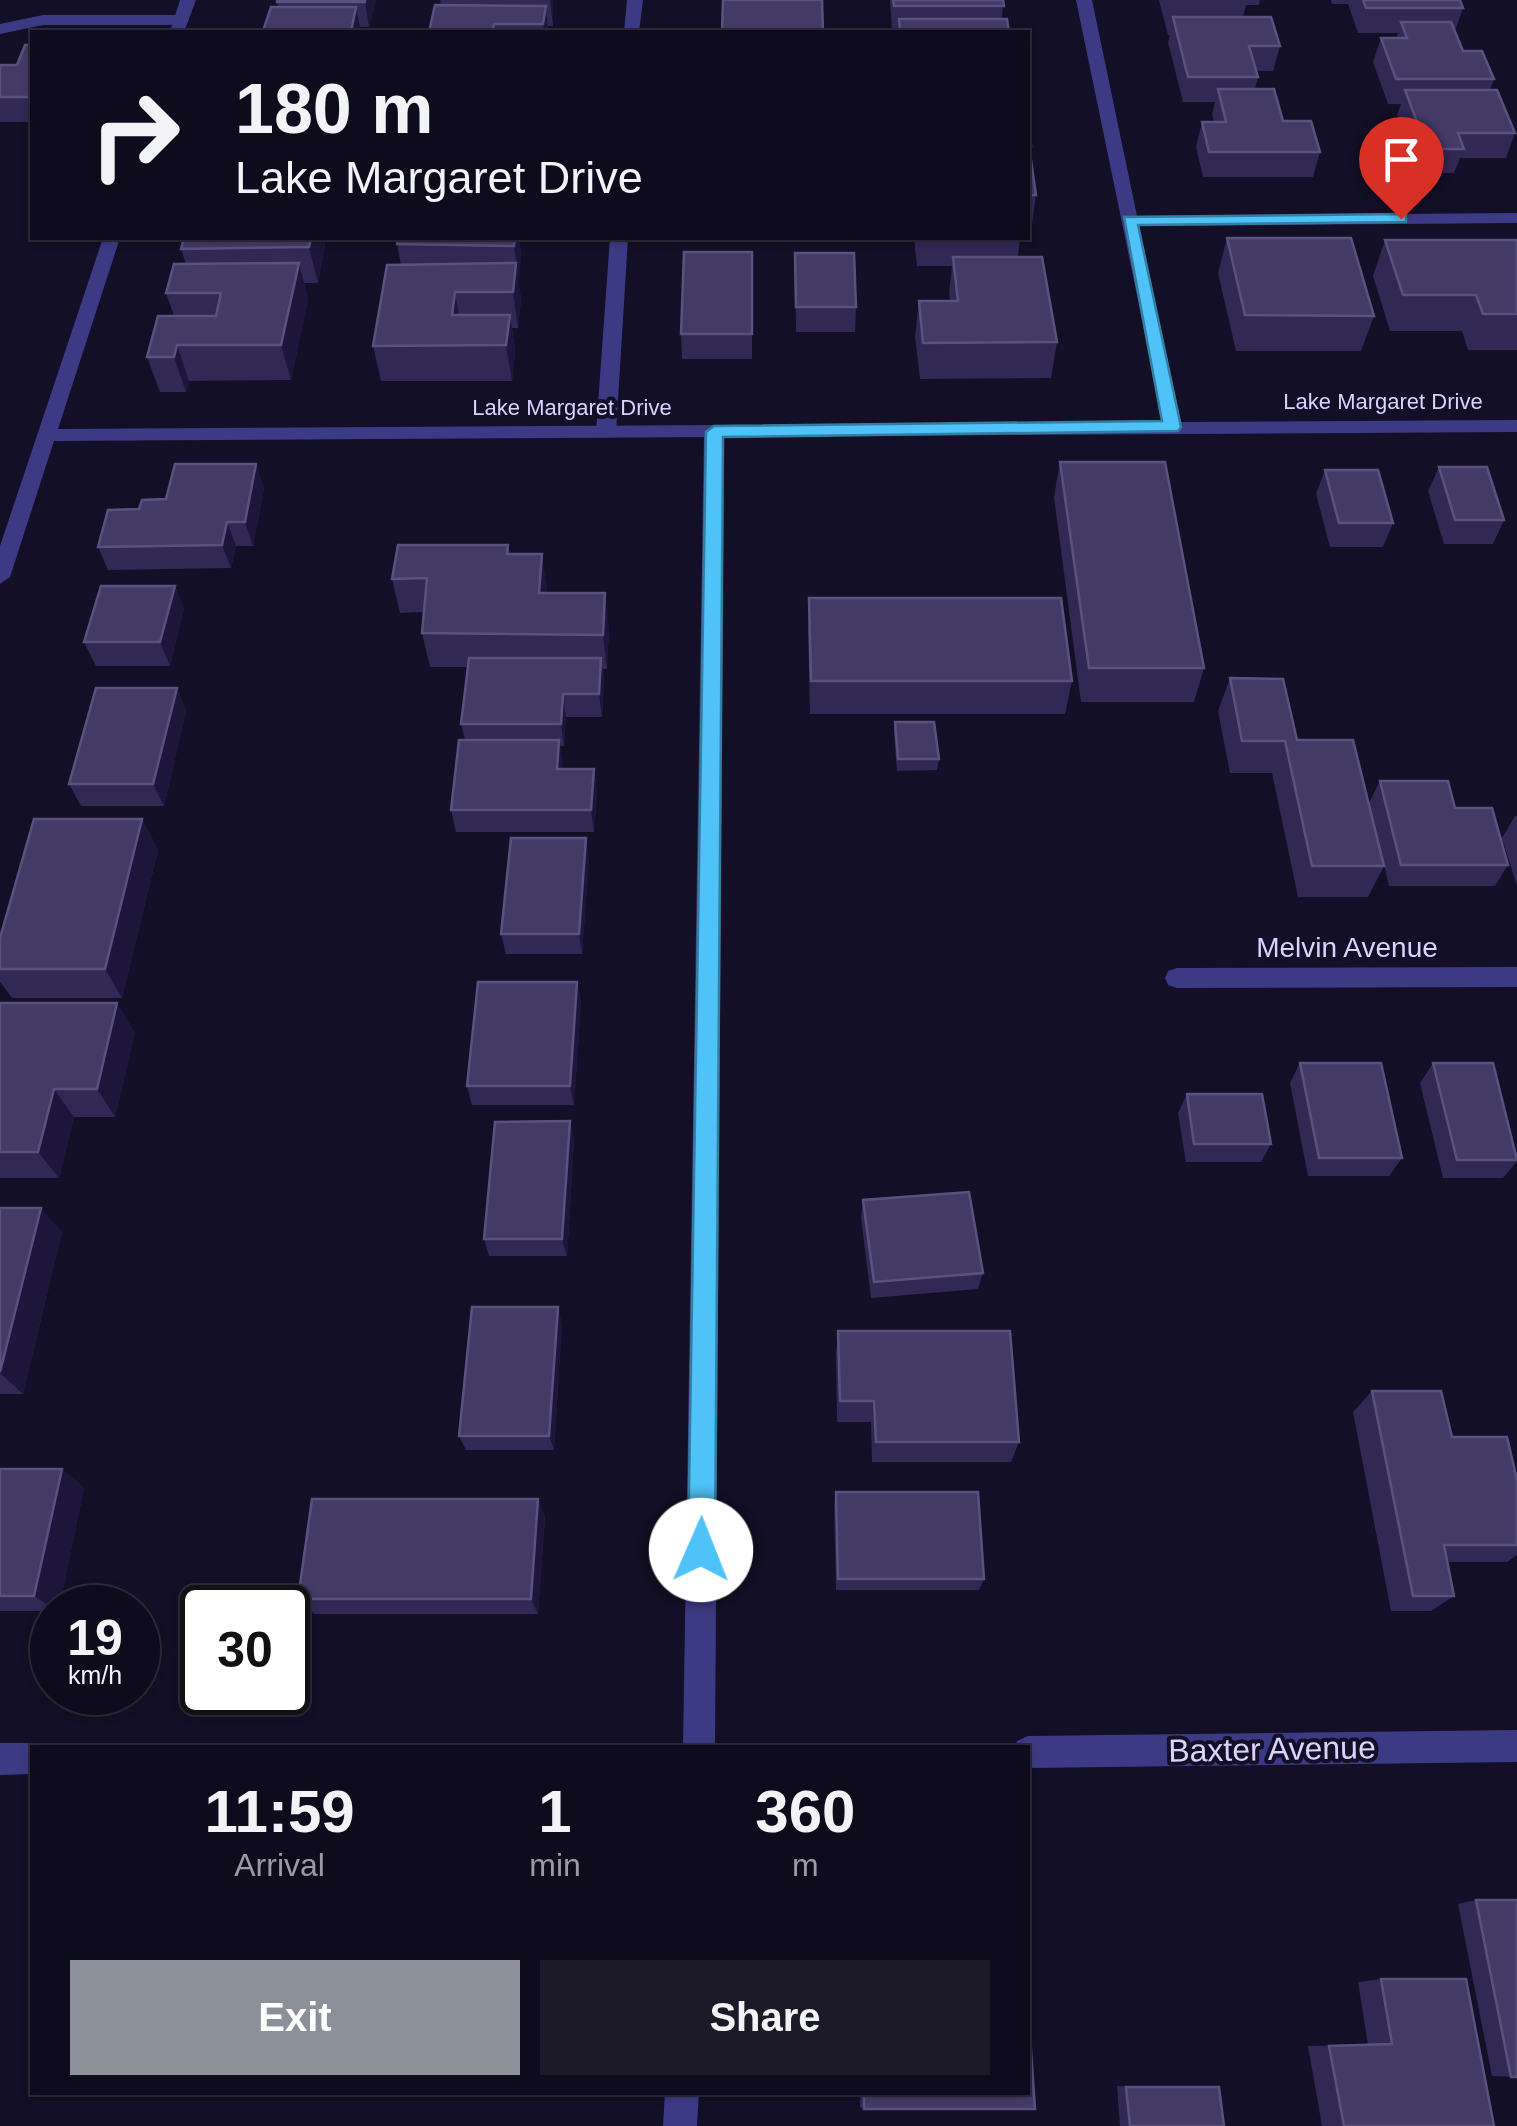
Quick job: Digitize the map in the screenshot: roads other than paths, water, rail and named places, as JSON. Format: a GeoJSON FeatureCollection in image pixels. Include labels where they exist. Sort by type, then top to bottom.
{"type":"FeatureCollection","features":[{"type":"Feature","properties":{"kind":"street"},"geometry":{"type":"LineString","coordinates":[[0,30],[43,20],[179,26],[188,0]]}},
{"type":"Feature","properties":{"kind":"street"},"geometry":{"type":"LineString","coordinates":[[632,30],[634,0]]}},
{"type":"Feature","properties":{"kind":"street"},"geometry":{"type":"LineString","coordinates":[[1084,0],[1172,427]]}},
{"type":"Feature","properties":{"kind":"street"},"geometry":{"type":"LineString","coordinates":[[1130,221],[1517,218]]}},
{"type":"Feature","properties":{"kind":"street"},"geometry":{"type":"LineString","coordinates":[[0,577],[6,544],[48,435],[110,240]]}},
{"type":"Feature","properties":{"kind":"street"},"geometry":{"type":"LineString","coordinates":[[606,432],[619,240]]}},
{"type":"Feature","properties":{"kind":"street","name":"Lake Margaret Drive"},"geometry":{"type":"LineString","coordinates":[[48,435],[1517,426]]}},
{"type":"Feature","properties":{"kind":"street"},"geometry":{"type":"LineString","coordinates":[[699,1745],[714,432]]}},
{"type":"Feature","properties":{"kind":"street","name":"Melvin Avenue"},"geometry":{"type":"LineString","coordinates":[[1178,978],[1517,977]]}},
{"type":"Feature","properties":{"kind":"street","name":"Baxter Avenue"},"geometry":{"type":"LineString","coordinates":[[1030,1752],[1517,1746]]}},
{"type":"Feature","properties":{"kind":"street"},"geometry":{"type":"LineString","coordinates":[[0,1759],[30,1759]]}},
{"type":"Feature","properties":{"kind":"street"},"geometry":{"type":"LineString","coordinates":[[680,2126],[682,2095]]}}]}
